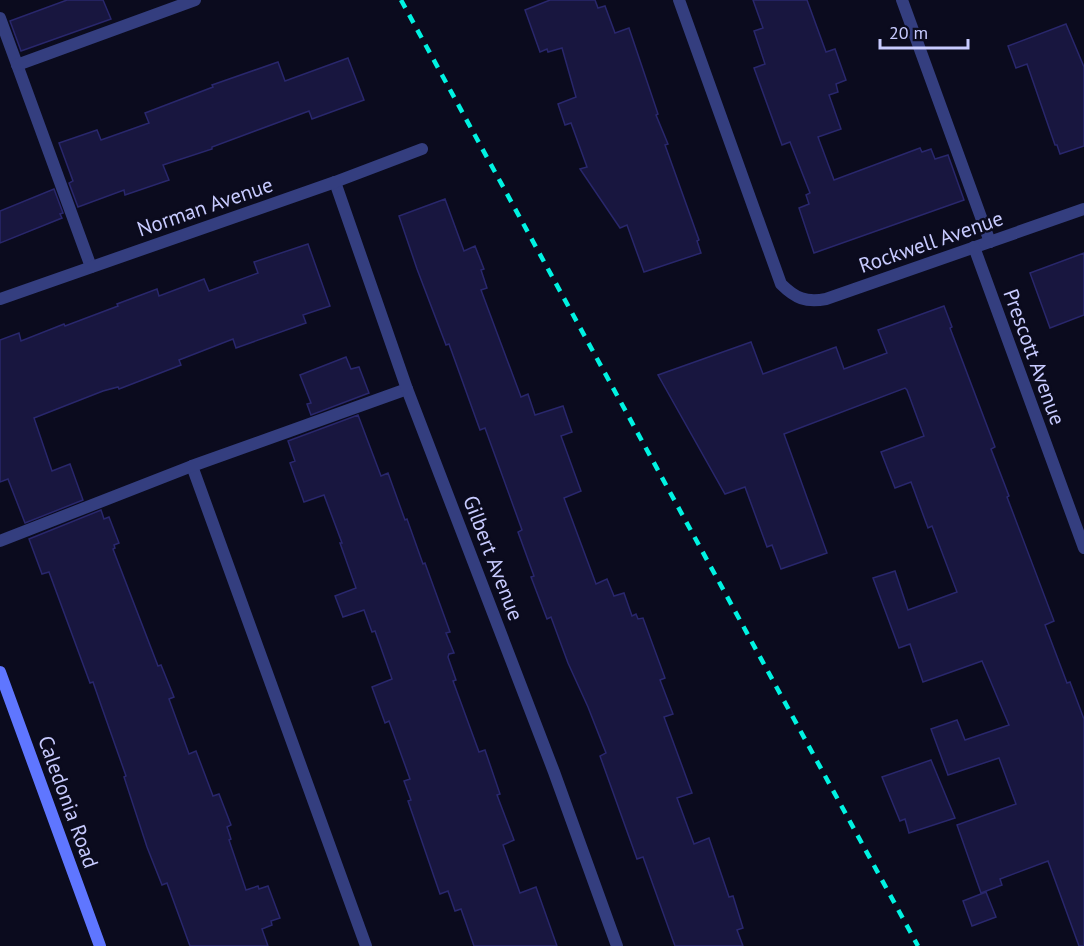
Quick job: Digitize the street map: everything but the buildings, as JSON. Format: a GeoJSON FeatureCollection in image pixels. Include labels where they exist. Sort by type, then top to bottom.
{"type":"FeatureCollection","features":[{"type":"Feature","properties":{"kind":"street"},"geometry":{"type":"LineString","coordinates":[[17,65],[195,0]]}},
{"type":"Feature","properties":{"kind":"street","name":"Rockwell Avenue"},"geometry":{"type":"LineString","coordinates":[[679,0],[775,270],[781,284],[799,299],[813,302],[826,299],[1084,208]]}},
{"type":"Feature","properties":{"kind":"street"},"geometry":{"type":"LineString","coordinates":[[902,0],[990,242]]}},
{"type":"Feature","properties":{"kind":"street"},"geometry":{"type":"LineString","coordinates":[[0,18],[91,267]]}},
{"type":"Feature","properties":{"kind":"street","name":"Norman Avenue"},"geometry":{"type":"LineString","coordinates":[[0,299],[335,182],[422,149]]}},
{"type":"Feature","properties":{"kind":"street","name":"Gilbert Avenue"},"geometry":{"type":"LineString","coordinates":[[335,182],[407,389],[554,772],[617,946]]}},
{"type":"Feature","properties":{"kind":"street","name":"Prescott Avenue"},"geometry":{"type":"LineString","coordinates":[[974,247],[1084,548]]}},
{"type":"Feature","properties":{"kind":"street"},"geometry":{"type":"LineString","coordinates":[[0,541],[192,466],[407,389]]}},
{"type":"Feature","properties":{"kind":"street"},"geometry":{"type":"LineString","coordinates":[[192,466],[366,946]]}},
{"type":"Feature","properties":{"kind":"street","name":"Caledonia Road"},"geometry":{"type":"LineString","coordinates":[[0,672],[100,946]]}},
{"type":"Feature","properties":{"kind":"railway"},"geometry":{"type":"LineString","coordinates":[[401,0],[918,946]]}}]}
